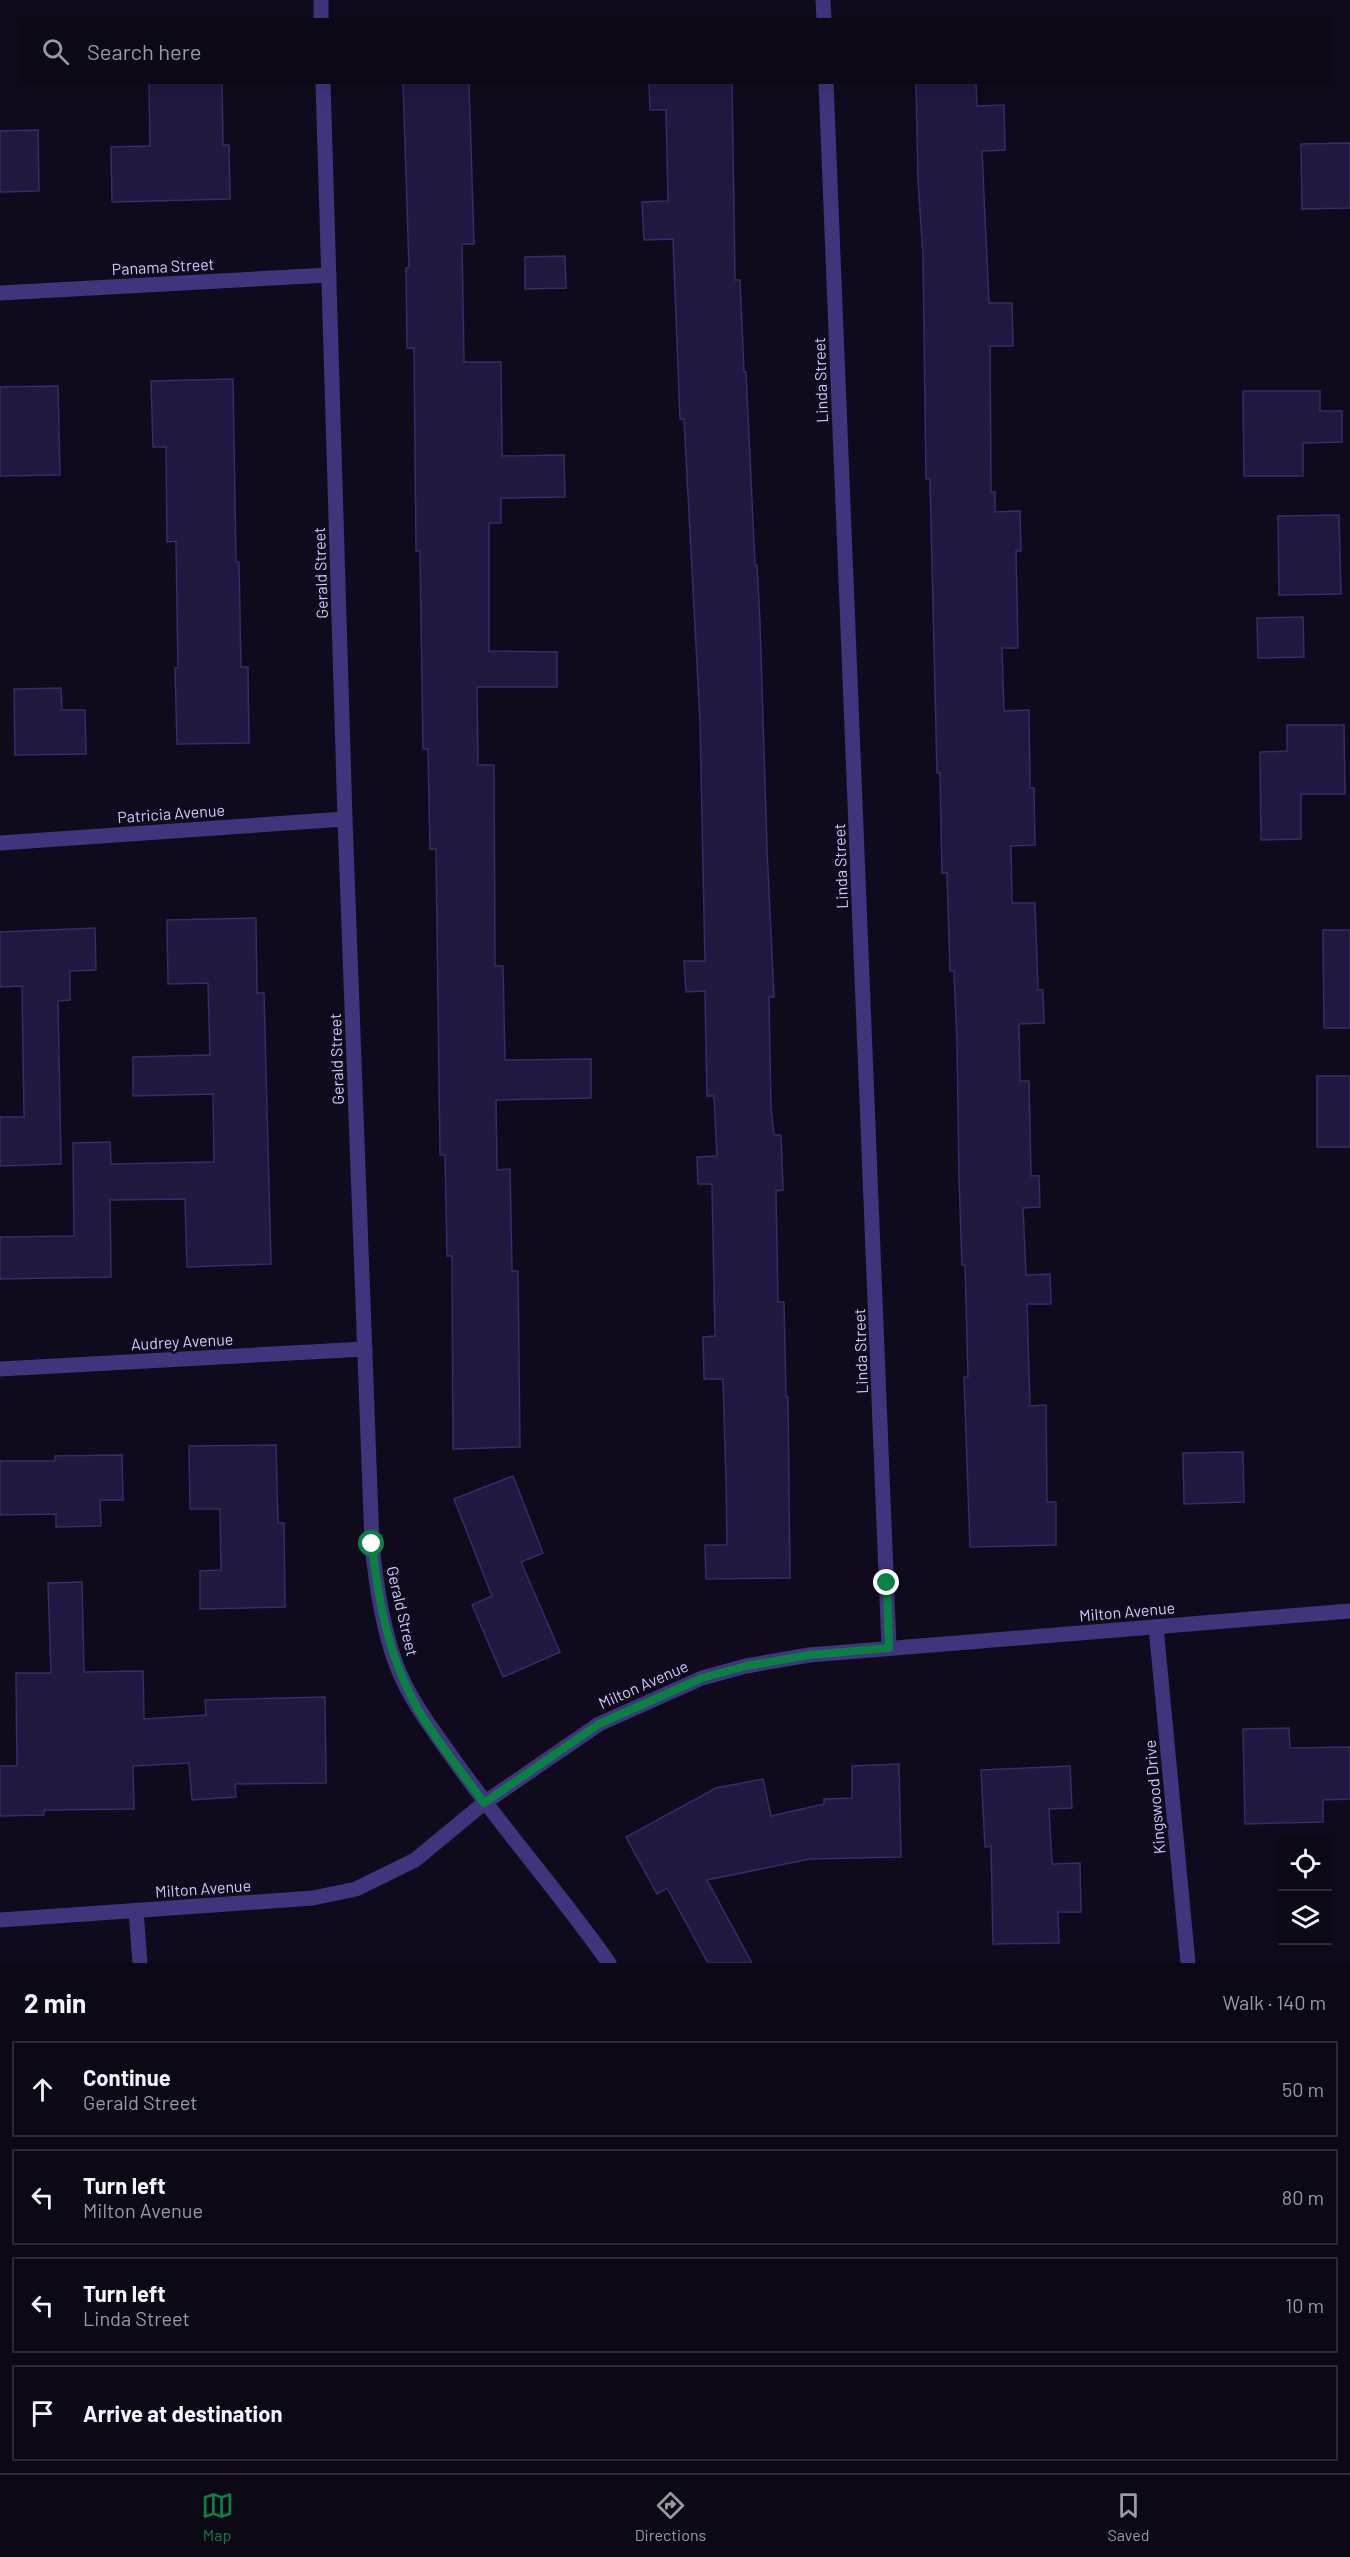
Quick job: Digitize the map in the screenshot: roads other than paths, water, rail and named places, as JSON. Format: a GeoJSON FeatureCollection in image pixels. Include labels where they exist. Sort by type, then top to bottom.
{"type":"FeatureCollection","features":[{"type":"Feature","properties":{"kind":"street"},"geometry":{"type":"LineString","coordinates":[[321,0],[321,18]]}},
{"type":"Feature","properties":{"kind":"street"},"geometry":{"type":"LineString","coordinates":[[823,0],[824,18]]}},
{"type":"Feature","properties":{"kind":"street","name":"Gerald Street"},"geometry":{"type":"LineString","coordinates":[[323,84],[345,819],[372,1544],[376,1585],[386,1634],[396,1665],[416,1706],[484,1803],[609,1963]]}},
{"type":"Feature","properties":{"kind":"street","name":"Linda Street"},"geometry":{"type":"LineString","coordinates":[[826,84],[889,1648]]}},
{"type":"Feature","properties":{"kind":"street","name":"Panama Street"},"geometry":{"type":"LineString","coordinates":[[0,293],[329,276]]}},
{"type":"Feature","properties":{"kind":"street","name":"Patricia Avenue"},"geometry":{"type":"LineString","coordinates":[[0,843],[345,819]]}},
{"type":"Feature","properties":{"kind":"street","name":"Audrey Avenue"},"geometry":{"type":"LineString","coordinates":[[0,1369],[365,1349]]}},
{"type":"Feature","properties":{"kind":"street","name":"Milton Avenue"},"geometry":{"type":"LineString","coordinates":[[0,1920],[313,1898],[356,1889],[415,1860],[484,1803],[599,1724],[702,1678],[746,1666],[809,1655],[1350,1611]]}},
{"type":"Feature","properties":{"kind":"street","name":"Kingswood Drive"},"geometry":{"type":"LineString","coordinates":[[1156,1627],[1188,1963]]}},
{"type":"Feature","properties":{"kind":"street"},"geometry":{"type":"LineString","coordinates":[[136,1911],[140,1963]]}}]}
